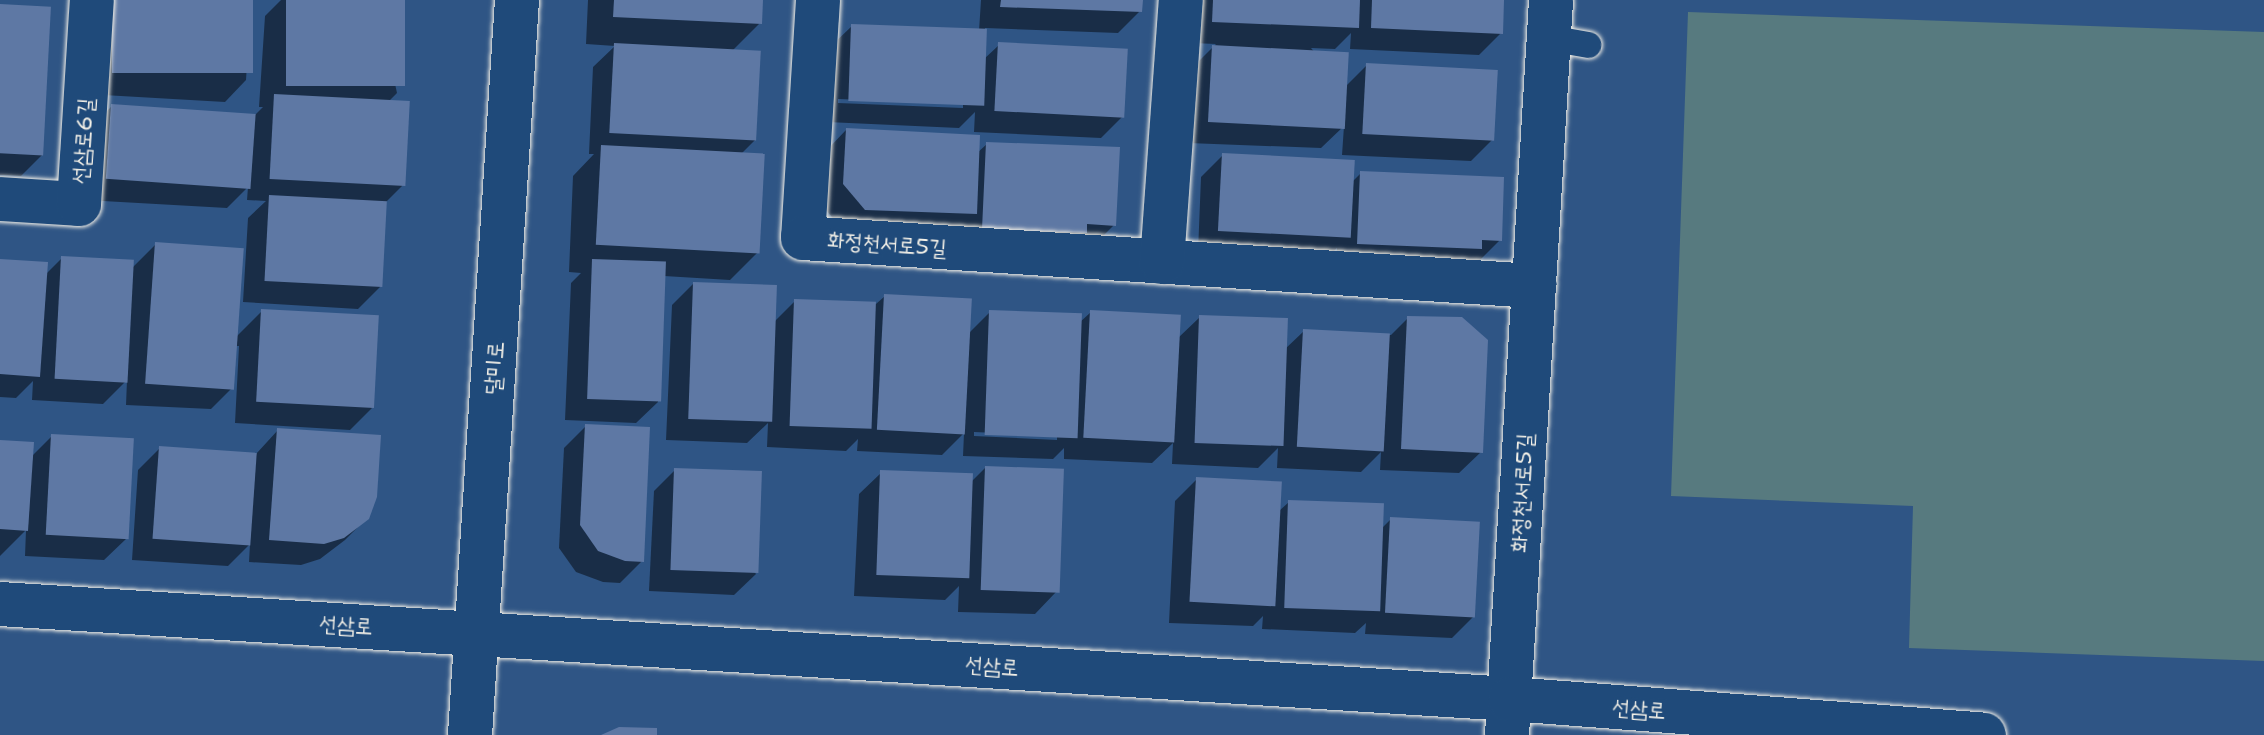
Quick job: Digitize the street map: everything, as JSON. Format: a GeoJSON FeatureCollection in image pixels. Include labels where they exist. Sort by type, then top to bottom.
{"type":"FeatureCollection","features":[{"type":"Feature","properties":{"kind":"street","name":"선삼로6길"},"geometry":{"type":"LineString","coordinates":[[0,199],[79,204],[92,0]]}},
{"type":"Feature","properties":{"kind":"street","name":"달미로"},"geometry":{"type":"LineString","coordinates":[[470,735],[517,0]]}},
{"type":"Feature","properties":{"kind":"street","name":"화정천서로5길"},"geometry":{"type":"LineString","coordinates":[[818,0],[803,238],[1534,286]]}},
{"type":"Feature","properties":{"kind":"street"},"geometry":{"type":"LineString","coordinates":[[1162,262],[1181,0]]}},
{"type":"Feature","properties":{"kind":"street","name":"화정천서로5길"},"geometry":{"type":"LineString","coordinates":[[1508,717],[1534,286],[1563,28]]}},
{"type":"Feature","properties":{"kind":"street","name":"선삼로"},"geometry":{"type":"LineString","coordinates":[[0,604],[477,633],[1508,717],[1984,735]]}},
{"type":"Feature","properties":{"kind":"green space"},"geometry":{"type":"Polygon","coordinates":[[[1688,12],[2264,32],[2264,661],[1909,648],[1913,506],[1671,496],[1688,12]]]}},
{"type":"Feature","properties":{"kind":"building"},"geometry":{"type":"Polygon","coordinates":[[[112,0],[253,0],[253,73],[112,73],[112,0]]]}},
{"type":"Feature","properties":{"kind":"building"},"geometry":{"type":"Polygon","coordinates":[[[286,0],[405,0],[405,86],[286,86],[286,0]]]}},
{"type":"Feature","properties":{"kind":"building"},"geometry":{"type":"Polygon","coordinates":[[[614,0],[763,0],[762,24],[613,17],[614,0]]]}},
{"type":"Feature","properties":{"kind":"building"},"geometry":{"type":"Polygon","coordinates":[[[1001,0],[1143,0],[1142,12],[1000,7],[1001,0]]]}},
{"type":"Feature","properties":{"kind":"building"},"geometry":{"type":"Polygon","coordinates":[[[1213,0],[1360,0],[1359,28],[1212,22],[1213,0]]]}},
{"type":"Feature","properties":{"kind":"building"},"geometry":{"type":"Polygon","coordinates":[[[1372,0],[1504,0],[1503,34],[1371,28],[1372,0]]]}},
{"type":"Feature","properties":{"kind":"building"},"geometry":{"type":"Polygon","coordinates":[[[0,4],[51,7],[43,155],[0,153],[0,4]]]}},
{"type":"Feature","properties":{"kind":"building"},"geometry":{"type":"Polygon","coordinates":[[[851,24],[987,29],[984,106],[848,101],[851,24]]]}},
{"type":"Feature","properties":{"kind":"building"},"geometry":{"type":"Polygon","coordinates":[[[998,42],[1128,49],[1124,118],[994,111],[998,42]]]}},
{"type":"Feature","properties":{"kind":"building"},"geometry":{"type":"Polygon","coordinates":[[[614,43],[761,51],[756,141],[609,133],[614,43]]]}},
{"type":"Feature","properties":{"kind":"building"},"geometry":{"type":"Polygon","coordinates":[[[1212,45],[1349,52],[1345,129],[1208,122],[1212,45]]]}},
{"type":"Feature","properties":{"kind":"building"},"geometry":{"type":"Polygon","coordinates":[[[1366,63],[1498,70],[1494,141],[1362,134],[1366,63]]]}},
{"type":"Feature","properties":{"kind":"building"},"geometry":{"type":"Polygon","coordinates":[[[274,94],[410,101],[405,186],[270,179],[274,94]]]}},
{"type":"Feature","properties":{"kind":"building"},"geometry":{"type":"Polygon","coordinates":[[[111,104],[256,114],[250,189],[106,179],[111,104]]]}},
{"type":"Feature","properties":{"kind":"building"},"geometry":{"type":"Polygon","coordinates":[[[846,128],[980,135],[977,214],[865,210],[843,184],[846,128]]]}},
{"type":"Feature","properties":{"kind":"building"},"geometry":{"type":"Polygon","coordinates":[[[986,142],[1120,147],[1116,226],[1087,224],[1087,233],[982,229],[986,142]]]}},
{"type":"Feature","properties":{"kind":"building"},"geometry":{"type":"Polygon","coordinates":[[[601,145],[765,154],[760,253],[596,245],[601,145]]]}},
{"type":"Feature","properties":{"kind":"building"},"geometry":{"type":"Polygon","coordinates":[[[1222,153],[1355,160],[1351,238],[1218,231],[1222,153]]]}},
{"type":"Feature","properties":{"kind":"building"},"geometry":{"type":"Polygon","coordinates":[[[1360,171],[1504,177],[1502,241],[1482,240],[1482,249],[1357,244],[1360,171]]]}},
{"type":"Feature","properties":{"kind":"building"},"geometry":{"type":"Polygon","coordinates":[[[269,195],[387,201],[382,287],[264,281],[269,195]]]}},
{"type":"Feature","properties":{"kind":"building"},"geometry":{"type":"Polygon","coordinates":[[[155,242],[244,248],[234,390],[145,384],[155,242]]]}},
{"type":"Feature","properties":{"kind":"building"},"geometry":{"type":"Polygon","coordinates":[[[61,256],[134,260],[127,383],[55,379],[61,256]]]}},
{"type":"Feature","properties":{"kind":"building"},"geometry":{"type":"Polygon","coordinates":[[[0,259],[48,262],[40,377],[0,374],[0,259]]]}},
{"type":"Feature","properties":{"kind":"building"},"geometry":{"type":"Polygon","coordinates":[[[592,259],[666,262],[661,401],[587,399],[592,259]]]}},
{"type":"Feature","properties":{"kind":"building"},"geometry":{"type":"Polygon","coordinates":[[[693,282],[777,285],[772,422],[688,419],[693,282]]]}},
{"type":"Feature","properties":{"kind":"building"},"geometry":{"type":"Polygon","coordinates":[[[884,294],[972,299],[965,434],[877,430],[884,294]]]}},
{"type":"Feature","properties":{"kind":"building"},"geometry":{"type":"Polygon","coordinates":[[[794,299],[876,302],[872,429],[790,426],[794,299]]]}},
{"type":"Feature","properties":{"kind":"building"},"geometry":{"type":"Polygon","coordinates":[[[261,309],[379,315],[374,408],[256,402],[261,309]]]}},
{"type":"Feature","properties":{"kind":"building"},"geometry":{"type":"Polygon","coordinates":[[[989,310],[1082,313],[1078,438],[985,435],[989,310]]]}},
{"type":"Feature","properties":{"kind":"building"},"geometry":{"type":"Polygon","coordinates":[[[1090,310],[1181,315],[1174,443],[1083,438],[1090,310]]]}},
{"type":"Feature","properties":{"kind":"building"},"geometry":{"type":"Polygon","coordinates":[[[1199,315],[1288,318],[1283,446],[1195,443],[1199,315]]]}},
{"type":"Feature","properties":{"kind":"building"},"geometry":{"type":"Polygon","coordinates":[[[1407,316],[1462,317],[1488,340],[1483,453],[1401,449],[1407,316]]]}},
{"type":"Feature","properties":{"kind":"building"},"geometry":{"type":"Polygon","coordinates":[[[1303,329],[1390,334],[1384,451],[1297,447],[1303,329]]]}},
{"type":"Feature","properties":{"kind":"building"},"geometry":{"type":"Polygon","coordinates":[[[585,424],[650,427],[644,562],[625,561],[598,551],[580,525],[585,424]]]}},
{"type":"Feature","properties":{"kind":"building"},"geometry":{"type":"Polygon","coordinates":[[[277,428],[381,435],[377,497],[369,519],[344,538],[324,544],[269,540],[277,428]]]}},
{"type":"Feature","properties":{"kind":"building"},"geometry":{"type":"Polygon","coordinates":[[[51,434],[134,438],[129,539],[46,535],[51,434]]]}},
{"type":"Feature","properties":{"kind":"building"},"geometry":{"type":"Polygon","coordinates":[[[0,440],[34,442],[28,531],[0,529],[0,440]]]}},
{"type":"Feature","properties":{"kind":"building"},"geometry":{"type":"Polygon","coordinates":[[[159,446],[257,453],[250,546],[153,539],[159,446]]]}},
{"type":"Feature","properties":{"kind":"building"},"geometry":{"type":"Polygon","coordinates":[[[985,466],[1064,469],[1060,593],[981,590],[985,466]]]}},
{"type":"Feature","properties":{"kind":"building"},"geometry":{"type":"Polygon","coordinates":[[[674,468],[762,471],[758,573],[670,570],[674,468]]]}},
{"type":"Feature","properties":{"kind":"building"},"geometry":{"type":"Polygon","coordinates":[[[880,470],[973,473],[969,578],[876,575],[880,470]]]}},
{"type":"Feature","properties":{"kind":"building"},"geometry":{"type":"Polygon","coordinates":[[[1196,477],[1282,482],[1275,606],[1189,602],[1196,477]]]}},
{"type":"Feature","properties":{"kind":"building"},"geometry":{"type":"Polygon","coordinates":[[[1288,500],[1384,503],[1380,611],[1284,608],[1288,500]]]}},
{"type":"Feature","properties":{"kind":"building"},"geometry":{"type":"Polygon","coordinates":[[[1390,517],[1480,522],[1475,618],[1385,613],[1390,517]]]}},
{"type":"Feature","properties":{"kind":"building"},"geometry":{"type":"Polygon","coordinates":[[[619,727],[657,728],[657,735],[601,735],[619,727]]]}}]}
